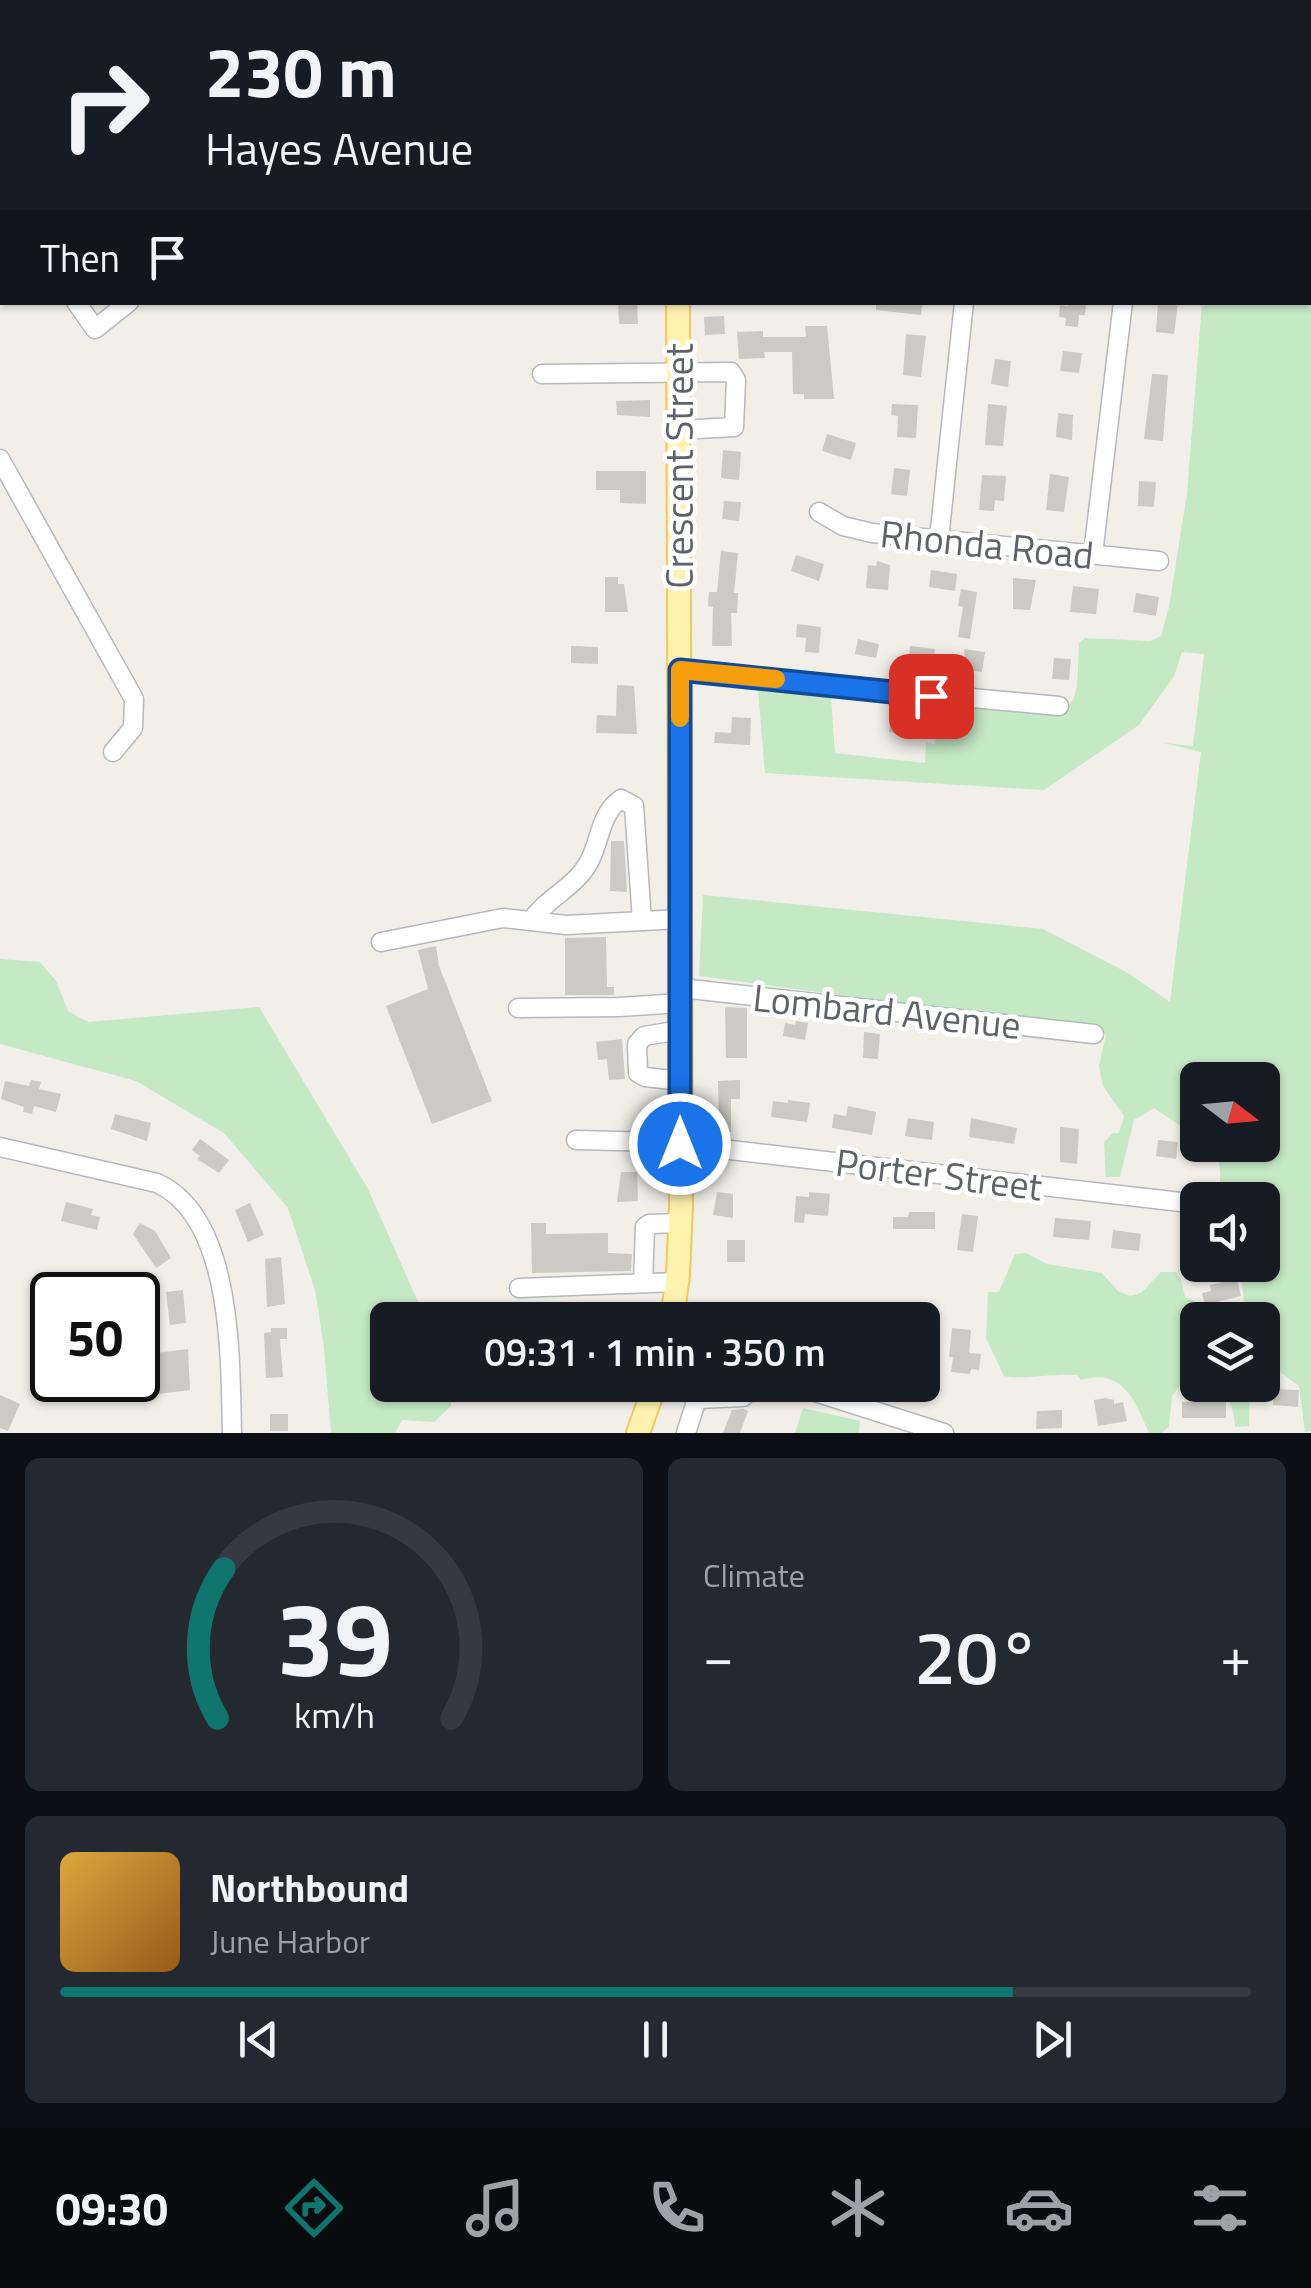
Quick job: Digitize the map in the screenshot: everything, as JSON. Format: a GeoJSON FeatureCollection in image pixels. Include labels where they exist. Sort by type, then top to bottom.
{"type":"FeatureCollection","features":[{"type":"Feature","properties":{"kind":"main road","name":"Crescent Street"},"geometry":{"type":"LineString","coordinates":[[674,1302],[680,1223],[681,1081],[678,305]]}},
{"type":"Feature","properties":{"kind":"main road"},"geometry":{"type":"LineString","coordinates":[[638,1433],[649,1402]]}},
{"type":"Feature","properties":{"kind":"street"},"geometry":{"type":"LineString","coordinates":[[78,305],[95,329],[125,305]]}},
{"type":"Feature","properties":{"kind":"street"},"geometry":{"type":"LineString","coordinates":[[939,539],[964,305]]}},
{"type":"Feature","properties":{"kind":"street"},"geometry":{"type":"LineString","coordinates":[[1093,554],[1123,305]]}},
{"type":"Feature","properties":{"kind":"street"},"geometry":{"type":"LineString","coordinates":[[542,374],[731,372],[736,380],[734,427],[679,430]]}},
{"type":"Feature","properties":{"kind":"street"},"geometry":{"type":"LineString","coordinates":[[0,459],[134,699],[132,728],[113,752]]}},
{"type":"Feature","properties":{"kind":"street","name":"Rhonda Road"},"geometry":{"type":"LineString","coordinates":[[818,512],[856,530],[1159,560]]}},
{"type":"Feature","properties":{"kind":"street"},"geometry":{"type":"LineString","coordinates":[[680,670],[1059,706]]}},
{"type":"Feature","properties":{"kind":"street"},"geometry":{"type":"LineString","coordinates":[[530,921],[542,904],[572,886],[590,861],[606,813],[621,799],[634,806],[642,921]]}},
{"type":"Feature","properties":{"kind":"street"},"geometry":{"type":"LineString","coordinates":[[381,942],[503,918],[566,924],[680,919]]}},
{"type":"Feature","properties":{"kind":"street","name":"Lombard Avenue"},"geometry":{"type":"LineString","coordinates":[[518,1008],[619,1007],[681,996],[1094,1034]]}},
{"type":"Feature","properties":{"kind":"street"},"geometry":{"type":"LineString","coordinates":[[681,1030],[644,1036],[636,1044],[638,1073],[681,1081]]}},
{"type":"Feature","properties":{"kind":"street","name":"Porter Street"},"geometry":{"type":"LineString","coordinates":[[576,1140],[680,1144],[1180,1202]]}},
{"type":"Feature","properties":{"kind":"street"},"geometry":{"type":"LineString","coordinates":[[0,1148],[157,1183],[190,1207],[224,1296],[232,1433]]}},
{"type":"Feature","properties":{"kind":"street"},"geometry":{"type":"LineString","coordinates":[[643,1284],[645,1227],[680,1223]]}},
{"type":"Feature","properties":{"kind":"street"},"geometry":{"type":"LineString","coordinates":[[520,1288],[677,1282]]}},
{"type":"Feature","properties":{"kind":"street"},"geometry":{"type":"LineString","coordinates":[[686,1433],[696,1402]]}},
{"type":"Feature","properties":{"kind":"street"},"geometry":{"type":"LineString","coordinates":[[845,1402],[936,1432]]}},
{"type":"Feature","properties":{"kind":"green space"},"geometry":{"type":"Polygon","coordinates":[[[1202,305],[1311,305],[1311,1431],[1305,1432],[1299,1386],[1280,1372],[1280,1302],[1244,1302],[1241,1282],[1280,1282],[1280,1182],[1220,1182],[1218,1162],[1280,1162],[1280,1062],[1180,1062],[1180,1126],[1154,1108],[1134,1120],[1120,1177],[1106,1177],[1104,1142],[1113,1133],[1119,1133],[1124,1116],[1103,1086],[1099,1066],[1106,1035],[1100,1027],[699,976],[703,895],[1043,929],[1128,973],[1170,1002],[1201,752],[1164,743],[1193,746],[1204,654],[1182,652],[1174,676],[1139,725],[1044,790],[765,773],[758,690],[831,697],[835,753],[925,763],[926,743],[935,744],[937,733],[932,728],[911,726],[911,700],[981,702],[1060,714],[1073,700],[1077,687],[1079,643],[1085,638],[1150,641],[1161,636],[1187,494],[1202,305]]]}},
{"type":"Feature","properties":{"kind":"green space"},"geometry":{"type":"Polygon","coordinates":[[[0,959],[40,962],[56,981],[68,1011],[88,1022],[259,1007],[368,1189],[418,1302],[370,1302],[370,1402],[451,1402],[451,1406],[434,1422],[402,1420],[395,1433],[331,1433],[315,1290],[288,1208],[224,1133],[136,1081],[0,1044],[0,959]]]}},
{"type":"Feature","properties":{"kind":"green space"},"geometry":{"type":"Polygon","coordinates":[[[1026,1253],[1047,1264],[1102,1273],[1118,1291],[1130,1296],[1141,1293],[1161,1272],[1176,1272],[1185,1297],[1194,1301],[1180,1302],[1180,1386],[1172,1396],[1169,1427],[1161,1433],[1149,1433],[1126,1390],[1107,1378],[1004,1376],[986,1338],[988,1292],[999,1292],[1015,1254],[1026,1253]]]}},
{"type":"Feature","properties":{"kind":"green space"},"geometry":{"type":"Polygon","coordinates":[[[1250,1402],[1249,1426],[1235,1427],[1230,1403],[1250,1402]]]}},
{"type":"Feature","properties":{"kind":"green space"},"geometry":{"type":"Polygon","coordinates":[[[803,1408],[860,1421],[859,1433],[795,1433],[803,1408]]]}},
{"type":"Feature","properties":{"kind":"building"},"geometry":{"type":"Polygon","coordinates":[[[618,305],[637,305],[638,324],[619,324],[618,305]]]}},
{"type":"Feature","properties":{"kind":"building"},"geometry":{"type":"Polygon","coordinates":[[[876,305],[922,305],[921,315],[876,310],[876,305]]]}},
{"type":"Feature","properties":{"kind":"building"},"geometry":{"type":"Polygon","coordinates":[[[1060,305],[1086,305],[1085,315],[1079,315],[1078,327],[1065,326],[1066,318],[1059,317],[1060,305]]]}},
{"type":"Feature","properties":{"kind":"building"},"geometry":{"type":"Polygon","coordinates":[[[1158,305],[1178,305],[1174,334],[1156,332],[1158,305]]]}},
{"type":"Feature","properties":{"kind":"building"},"geometry":{"type":"Polygon","coordinates":[[[724,316],[725,334],[705,335],[704,317],[724,316]]]}},
{"type":"Feature","properties":{"kind":"building"},"geometry":{"type":"Polygon","coordinates":[[[805,326],[827,326],[834,399],[804,399],[804,394],[793,394],[792,352],[764,352],[765,358],[739,359],[737,332],[763,331],[763,337],[806,337],[805,326]]]}},
{"type":"Feature","properties":{"kind":"building"},"geometry":{"type":"Polygon","coordinates":[[[906,334],[926,336],[921,377],[903,375],[906,334]]]}},
{"type":"Feature","properties":{"kind":"building"},"geometry":{"type":"Polygon","coordinates":[[[1063,351],[1082,353],[1079,373],[1060,371],[1063,351]]]}},
{"type":"Feature","properties":{"kind":"building"},"geometry":{"type":"Polygon","coordinates":[[[995,359],[1011,361],[1008,387],[991,384],[995,359]]]}},
{"type":"Feature","properties":{"kind":"building"},"geometry":{"type":"Polygon","coordinates":[[[1152,374],[1168,375],[1163,441],[1144,439],[1152,374]]]}},
{"type":"Feature","properties":{"kind":"building"},"geometry":{"type":"Polygon","coordinates":[[[650,400],[650,417],[617,415],[616,401],[650,400]]]}},
{"type":"Feature","properties":{"kind":"building"},"geometry":{"type":"Polygon","coordinates":[[[892,404],[918,405],[916,438],[897,437],[898,416],[891,415],[892,404]]]}},
{"type":"Feature","properties":{"kind":"building"},"geometry":{"type":"Polygon","coordinates":[[[988,404],[1007,406],[1003,446],[985,445],[988,404]]]}},
{"type":"Feature","properties":{"kind":"building"},"geometry":{"type":"Polygon","coordinates":[[[1058,413],[1073,415],[1072,440],[1056,437],[1058,413]]]}},
{"type":"Feature","properties":{"kind":"building"},"geometry":{"type":"Polygon","coordinates":[[[827,434],[856,443],[851,460],[822,451],[827,434]]]}},
{"type":"Feature","properties":{"kind":"building"},"geometry":{"type":"Polygon","coordinates":[[[723,450],[741,452],[739,480],[721,478],[723,450]]]}},
{"type":"Feature","properties":{"kind":"building"},"geometry":{"type":"Polygon","coordinates":[[[894,468],[910,470],[907,496],[891,494],[894,468]]]}},
{"type":"Feature","properties":{"kind":"building"},"geometry":{"type":"Polygon","coordinates":[[[596,471],[646,471],[646,504],[620,503],[620,490],[596,490],[596,471]]]}},
{"type":"Feature","properties":{"kind":"building"},"geometry":{"type":"Polygon","coordinates":[[[1050,474],[1069,477],[1064,512],[1046,510],[1050,474]]]}},
{"type":"Feature","properties":{"kind":"building"},"geometry":{"type":"Polygon","coordinates":[[[982,475],[1006,476],[1004,501],[995,500],[994,511],[979,510],[982,475]]]}},
{"type":"Feature","properties":{"kind":"building"},"geometry":{"type":"Polygon","coordinates":[[[1139,481],[1156,482],[1154,507],[1138,506],[1139,481]]]}},
{"type":"Feature","properties":{"kind":"building"},"geometry":{"type":"Polygon","coordinates":[[[724,501],[741,502],[739,521],[722,519],[724,501]]]}},
{"type":"Feature","properties":{"kind":"building"},"geometry":{"type":"Polygon","coordinates":[[[721,551],[738,553],[734,593],[738,593],[737,613],[731,613],[732,646],[712,646],[713,607],[708,606],[709,592],[717,592],[721,551]]]}},
{"type":"Feature","properties":{"kind":"building"},"geometry":{"type":"Polygon","coordinates":[[[796,555],[824,564],[819,581],[791,571],[796,555]]]}},
{"type":"Feature","properties":{"kind":"building"},"geometry":{"type":"Polygon","coordinates":[[[877,561],[890,565],[888,590],[866,588],[868,565],[876,566],[877,561]]]}},
{"type":"Feature","properties":{"kind":"building"},"geometry":{"type":"Polygon","coordinates":[[[931,570],[957,574],[955,591],[929,587],[931,570]]]}},
{"type":"Feature","properties":{"kind":"building"},"geometry":{"type":"Polygon","coordinates":[[[605,577],[618,577],[618,584],[624,584],[628,612],[605,612],[605,577]]]}},
{"type":"Feature","properties":{"kind":"building"},"geometry":{"type":"Polygon","coordinates":[[[1013,578],[1036,580],[1030,610],[1013,609],[1013,578]]]}},
{"type":"Feature","properties":{"kind":"building"},"geometry":{"type":"Polygon","coordinates":[[[1073,586],[1099,589],[1096,614],[1070,612],[1073,586]]]}},
{"type":"Feature","properties":{"kind":"building"},"geometry":{"type":"Polygon","coordinates":[[[961,589],[977,592],[970,639],[958,637],[963,607],[958,606],[961,589]]]}},
{"type":"Feature","properties":{"kind":"building"},"geometry":{"type":"Polygon","coordinates":[[[1136,593],[1159,597],[1156,616],[1133,612],[1136,593]]]}},
{"type":"Feature","properties":{"kind":"building"},"geometry":{"type":"Polygon","coordinates":[[[797,624],[821,627],[819,653],[805,652],[806,638],[796,637],[797,624]]]}},
{"type":"Feature","properties":{"kind":"building"},"geometry":{"type":"Polygon","coordinates":[[[858,639],[879,644],[876,658],[855,654],[858,639]]]}},
{"type":"Feature","properties":{"kind":"building"},"geometry":{"type":"Polygon","coordinates":[[[571,646],[598,647],[598,664],[571,663],[571,646]]]}},
{"type":"Feature","properties":{"kind":"building"},"geometry":{"type":"Polygon","coordinates":[[[910,646],[935,649],[933,668],[908,665],[910,646]]]}},
{"type":"Feature","properties":{"kind":"building"},"geometry":{"type":"Polygon","coordinates":[[[964,649],[985,652],[982,672],[966,670],[964,649]]]}},
{"type":"Feature","properties":{"kind":"building"},"geometry":{"type":"Polygon","coordinates":[[[1054,658],[1071,659],[1069,680],[1052,679],[1054,658]]]}},
{"type":"Feature","properties":{"kind":"building"},"geometry":{"type":"Polygon","coordinates":[[[617,685],[634,686],[637,734],[596,733],[597,715],[616,716],[617,685]]]}},
{"type":"Feature","properties":{"kind":"building"},"geometry":{"type":"Polygon","coordinates":[[[892,711],[907,714],[904,734],[889,732],[892,711]]]}},
{"type":"Feature","properties":{"kind":"building"},"geometry":{"type":"Polygon","coordinates":[[[732,717],[751,718],[750,745],[714,743],[715,732],[731,733],[732,717]]]}},
{"type":"Feature","properties":{"kind":"building"},"geometry":{"type":"Polygon","coordinates":[[[611,841],[624,841],[627,892],[610,891],[611,841]]]}},
{"type":"Feature","properties":{"kind":"building"},"geometry":{"type":"Polygon","coordinates":[[[606,937],[607,987],[614,987],[614,995],[565,995],[565,938],[606,937]]]}},
{"type":"Feature","properties":{"kind":"building"},"geometry":{"type":"Polygon","coordinates":[[[436,946],[439,966],[492,1101],[432,1124],[386,1006],[428,989],[418,950],[436,946]]]}},
{"type":"Feature","properties":{"kind":"building"},"geometry":{"type":"Polygon","coordinates":[[[725,1007],[747,1008],[747,1058],[726,1058],[725,1007]]]}},
{"type":"Feature","properties":{"kind":"building"},"geometry":{"type":"Polygon","coordinates":[[[796,1021],[808,1023],[805,1040],[783,1036],[785,1023],[795,1025],[796,1021]]]}},
{"type":"Feature","properties":{"kind":"building"},"geometry":{"type":"Polygon","coordinates":[[[864,1032],[880,1034],[878,1059],[863,1058],[864,1032]]]}},
{"type":"Feature","properties":{"kind":"building"},"geometry":{"type":"Polygon","coordinates":[[[622,1039],[625,1079],[609,1080],[607,1059],[598,1060],[596,1042],[622,1039]]]}},
{"type":"Feature","properties":{"kind":"building"},"geometry":{"type":"Polygon","coordinates":[[[31,1080],[41,1082],[39,1089],[61,1094],[56,1112],[34,1106],[32,1114],[23,1112],[24,1107],[1,1099],[5,1081],[29,1086],[31,1080]]]}},
{"type":"Feature","properties":{"kind":"building"},"geometry":{"type":"Polygon","coordinates":[[[740,1080],[740,1099],[731,1099],[731,1132],[719,1132],[718,1081],[740,1080]]]}},
{"type":"Feature","properties":{"kind":"building"},"geometry":{"type":"Polygon","coordinates":[[[773,1101],[810,1103],[807,1122],[771,1117],[773,1101]]]}},
{"type":"Feature","properties":{"kind":"building"},"geometry":{"type":"Polygon","coordinates":[[[848,1106],[876,1112],[872,1135],[832,1128],[834,1114],[846,1116],[848,1106]]]}},
{"type":"Feature","properties":{"kind":"building"},"geometry":{"type":"Polygon","coordinates":[[[115,1114],[151,1123],[147,1141],[111,1129],[115,1114]]]}},
{"type":"Feature","properties":{"kind":"building"},"geometry":{"type":"Polygon","coordinates":[[[908,1118],[934,1122],[932,1140],[905,1136],[908,1118]]]}},
{"type":"Feature","properties":{"kind":"building"},"geometry":{"type":"Polygon","coordinates":[[[971,1118],[1017,1128],[1014,1144],[969,1137],[971,1118]]]}},
{"type":"Feature","properties":{"kind":"building"},"geometry":{"type":"Polygon","coordinates":[[[1060,1127],[1079,1129],[1077,1164],[1060,1162],[1060,1127]]]}},
{"type":"Feature","properties":{"kind":"building"},"geometry":{"type":"Polygon","coordinates":[[[200,1139],[229,1160],[219,1173],[197,1159],[200,1156],[192,1150],[200,1139]]]}},
{"type":"Feature","properties":{"kind":"building"},"geometry":{"type":"Polygon","coordinates":[[[1158,1140],[1178,1142],[1176,1159],[1156,1156],[1158,1140]]]}},
{"type":"Feature","properties":{"kind":"building"},"geometry":{"type":"Polygon","coordinates":[[[621,1172],[637,1172],[638,1201],[617,1202],[621,1172]]]}},
{"type":"Feature","properties":{"kind":"building"},"geometry":{"type":"Polygon","coordinates":[[[717,1192],[733,1194],[733,1218],[713,1215],[717,1192]]]}},
{"type":"Feature","properties":{"kind":"building"},"geometry":{"type":"Polygon","coordinates":[[[809,1192],[830,1194],[828,1216],[805,1214],[804,1223],[794,1222],[796,1196],[809,1197],[809,1192]]]}},
{"type":"Feature","properties":{"kind":"building"},"geometry":{"type":"Polygon","coordinates":[[[66,1202],[93,1209],[91,1215],[100,1217],[97,1230],[61,1221],[66,1202]]]}},
{"type":"Feature","properties":{"kind":"building"},"geometry":{"type":"Polygon","coordinates":[[[250,1203],[264,1235],[248,1242],[235,1210],[250,1203]]]}},
{"type":"Feature","properties":{"kind":"building"},"geometry":{"type":"Polygon","coordinates":[[[909,1212],[935,1212],[935,1229],[893,1229],[893,1217],[908,1217],[909,1212]]]}},
{"type":"Feature","properties":{"kind":"building"},"geometry":{"type":"Polygon","coordinates":[[[962,1214],[978,1216],[973,1252],[957,1250],[962,1214]]]}},
{"type":"Feature","properties":{"kind":"building"},"geometry":{"type":"Polygon","coordinates":[[[1055,1218],[1091,1221],[1089,1240],[1053,1237],[1055,1218]]]}},
{"type":"Feature","properties":{"kind":"building"},"geometry":{"type":"Polygon","coordinates":[[[140,1223],[155,1231],[171,1258],[156,1268],[133,1234],[140,1223]]]}},
{"type":"Feature","properties":{"kind":"building"},"geometry":{"type":"Polygon","coordinates":[[[531,1223],[546,1223],[546,1234],[608,1233],[608,1253],[632,1254],[631,1271],[532,1273],[531,1223]]]}},
{"type":"Feature","properties":{"kind":"building"},"geometry":{"type":"Polygon","coordinates":[[[1113,1230],[1141,1234],[1139,1251],[1111,1248],[1113,1230]]]}},
{"type":"Feature","properties":{"kind":"building"},"geometry":{"type":"Polygon","coordinates":[[[727,1240],[745,1240],[745,1262],[727,1262],[727,1240]]]}},
{"type":"Feature","properties":{"kind":"building"},"geometry":{"type":"Polygon","coordinates":[[[281,1257],[285,1304],[267,1307],[265,1259],[281,1257]]]}},
{"type":"Feature","properties":{"kind":"building"},"geometry":{"type":"Polygon","coordinates":[[[1238,1282],[1241,1296],[1204,1302],[1202,1293],[1211,1291],[1210,1285],[1238,1282]]]}},
{"type":"Feature","properties":{"kind":"building"},"geometry":{"type":"Polygon","coordinates":[[[183,1290],[186,1323],[170,1325],[166,1292],[183,1290]]]}},
{"type":"Feature","properties":{"kind":"building"},"geometry":{"type":"Polygon","coordinates":[[[271,1328],[287,1328],[287,1339],[280,1339],[283,1377],[266,1378],[264,1333],[271,1332],[271,1328]]]}},
{"type":"Feature","properties":{"kind":"building"},"geometry":{"type":"Polygon","coordinates":[[[952,1328],[971,1330],[969,1353],[981,1354],[979,1370],[971,1369],[970,1374],[951,1372],[952,1328]]]}},
{"type":"Feature","properties":{"kind":"building"},"geometry":{"type":"Polygon","coordinates":[[[188,1349],[190,1390],[160,1394],[160,1352],[188,1349]]]}},
{"type":"Feature","properties":{"kind":"building"},"geometry":{"type":"Polygon","coordinates":[[[1280,1389],[1299,1390],[1298,1407],[1273,1405],[1280,1402],[1280,1389]]]}},
{"type":"Feature","properties":{"kind":"building"},"geometry":{"type":"Polygon","coordinates":[[[0,1395],[20,1404],[8,1431],[0,1428],[0,1395]]]}},
{"type":"Feature","properties":{"kind":"building"},"geometry":{"type":"Polygon","coordinates":[[[1094,1400],[1114,1400],[1114,1404],[1123,1402],[1127,1421],[1098,1426],[1094,1400]]]}},
{"type":"Feature","properties":{"kind":"building"},"geometry":{"type":"Polygon","coordinates":[[[1182,1402],[1226,1402],[1226,1418],[1182,1418],[1182,1402]]]}},
{"type":"Feature","properties":{"kind":"building"},"geometry":{"type":"Polygon","coordinates":[[[732,1410],[748,1411],[740,1433],[723,1433],[732,1410]]]}},
{"type":"Feature","properties":{"kind":"building"},"geometry":{"type":"Polygon","coordinates":[[[1062,1410],[1062,1428],[1036,1429],[1037,1411],[1062,1410]]]}},
{"type":"Feature","properties":{"kind":"building"},"geometry":{"type":"Polygon","coordinates":[[[270,1414],[288,1414],[288,1431],[270,1431],[270,1414]]]}},
{"type":"Feature","properties":{"kind":"slow traffic"},"geometry":{"type":"LineString","coordinates":[[680,718],[680,670],[776,679]]}},
{"type":"Feature","properties":{"kind":"route"},"geometry":{"type":"LineString","coordinates":[[680,1144],[680,670],[931,696]]}}]}
